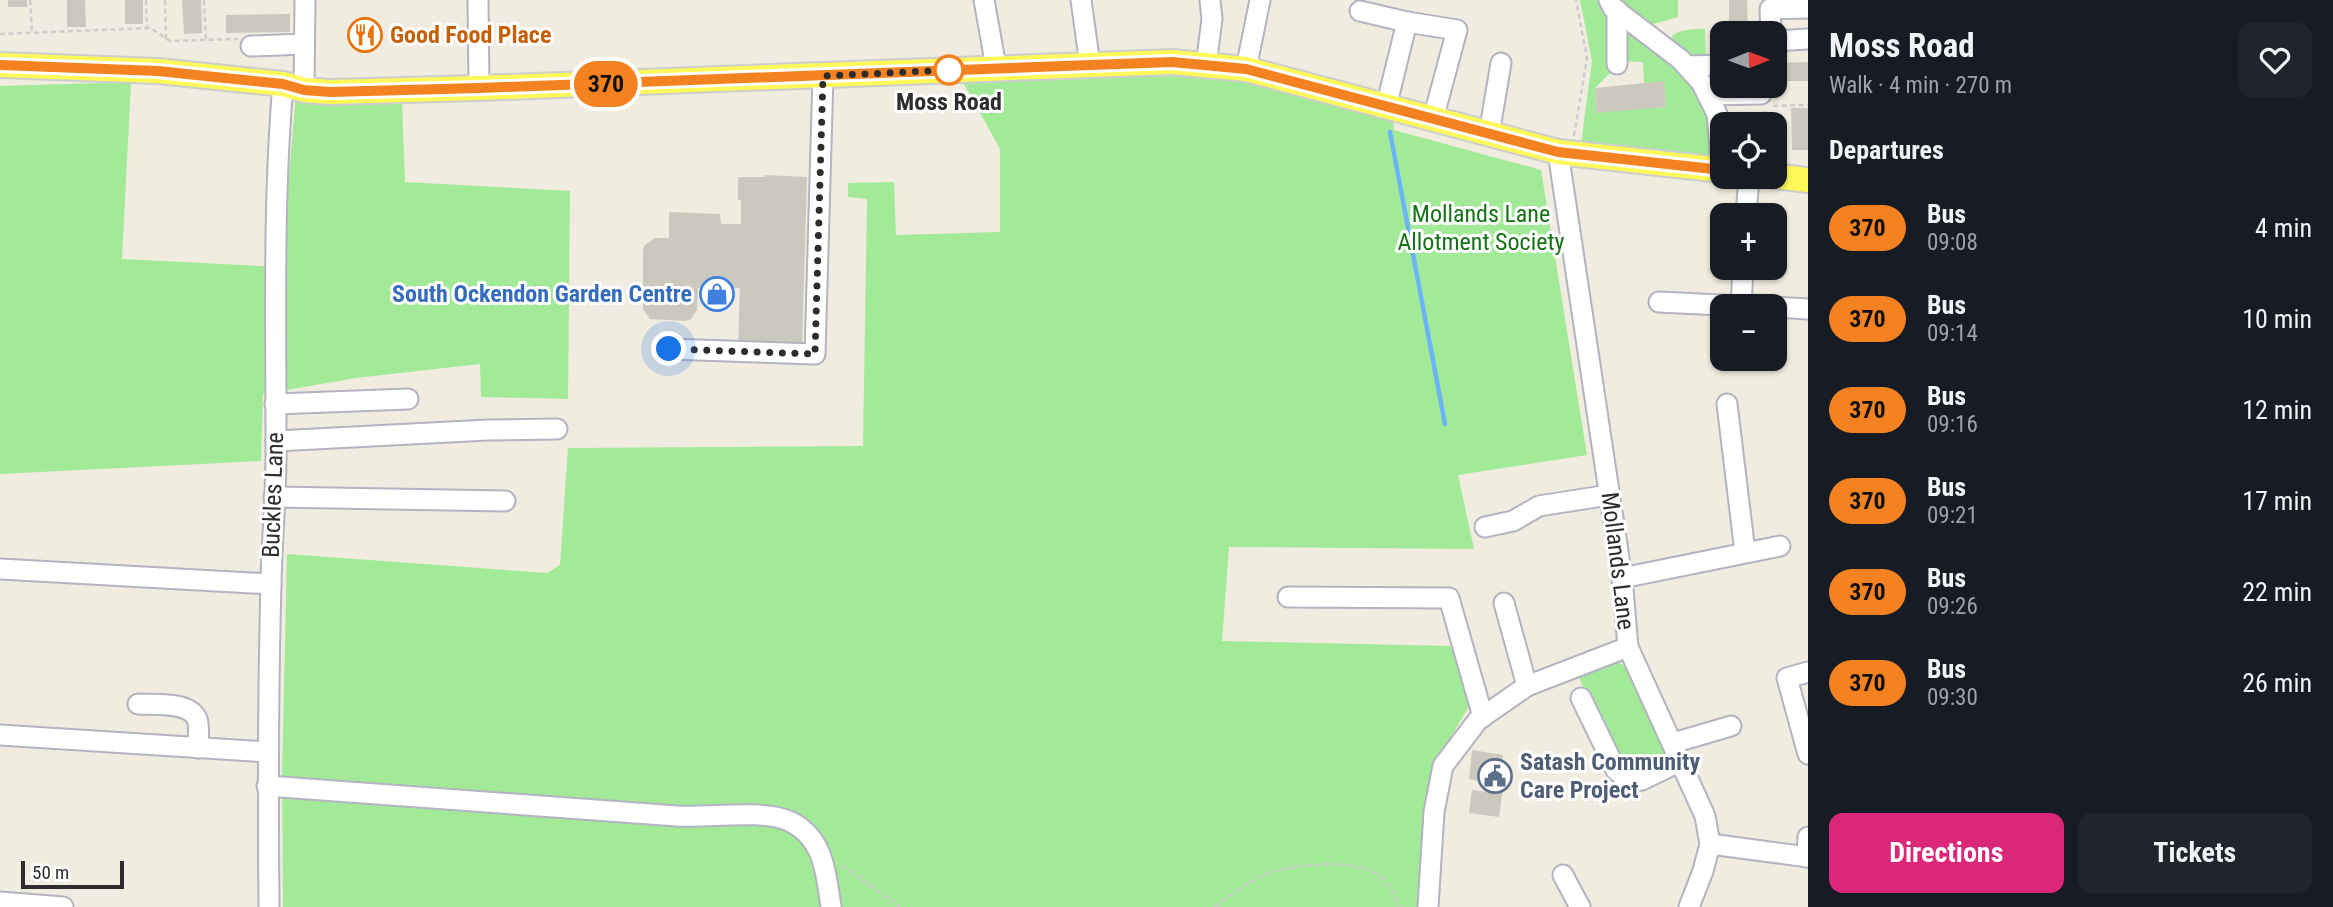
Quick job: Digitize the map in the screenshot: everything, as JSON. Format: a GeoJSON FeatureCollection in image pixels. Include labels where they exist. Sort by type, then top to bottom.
{"type":"FeatureCollection","features":[{"type":"Feature","properties":{"kind":"main road"},"geometry":{"type":"LineString","coordinates":[[0,65],[158,71],[330,92],[1172,62],[1246,69],[1565,153],[1710,169]]}},
{"type":"Feature","properties":{"kind":"main road"},"geometry":{"type":"LineString","coordinates":[[1787,178],[1808,180]]}},
{"type":"Feature","properties":{"kind":"street","name":"Buckles Lane"},"geometry":{"type":"LineString","coordinates":[[269,907],[268,752],[276,441],[277,157],[304,44],[305,0]]}},
{"type":"Feature","properties":{"kind":"street"},"geometry":{"type":"LineString","coordinates":[[478,0],[479,88]]}},
{"type":"Feature","properties":{"kind":"street"},"geometry":{"type":"LineString","coordinates":[[984,0],[996,67]]}},
{"type":"Feature","properties":{"kind":"street"},"geometry":{"type":"LineString","coordinates":[[1081,0],[1090,65]]}},
{"type":"Feature","properties":{"kind":"street"},"geometry":{"type":"LineString","coordinates":[[1206,65],[1212,19],[1210,0]]}},
{"type":"Feature","properties":{"kind":"street"},"geometry":{"type":"LineString","coordinates":[[1246,69],[1260,0]]}},
{"type":"Feature","properties":{"kind":"street"},"geometry":{"type":"LineString","coordinates":[[1613,5],[1617,64]]}},
{"type":"Feature","properties":{"kind":"street"},"geometry":{"type":"LineString","coordinates":[[1613,5],[1687,66],[1701,82],[1716,112]]}},
{"type":"Feature","properties":{"kind":"street"},"geometry":{"type":"LineString","coordinates":[[1770,21],[1770,9],[1808,8]]}},
{"type":"Feature","properties":{"kind":"street"},"geometry":{"type":"LineString","coordinates":[[1360,11],[1457,30],[1433,119]]}},
{"type":"Feature","properties":{"kind":"street"},"geometry":{"type":"LineString","coordinates":[[1386,107],[1407,22]]}},
{"type":"Feature","properties":{"kind":"street"},"geometry":{"type":"LineString","coordinates":[[1787,40],[1808,39]]}},
{"type":"Feature","properties":{"kind":"street"},"geometry":{"type":"LineString","coordinates":[[251,46],[304,44]]}},
{"type":"Feature","properties":{"kind":"street"},"geometry":{"type":"LineString","coordinates":[[1489,134],[1501,63]]}},
{"type":"Feature","properties":{"kind":"street"},"geometry":{"type":"LineString","coordinates":[[1687,66],[1710,65]]}},
{"type":"Feature","properties":{"kind":"street"},"geometry":{"type":"LineString","coordinates":[[669,349],[815,354],[823,76]]}},
{"type":"Feature","properties":{"kind":"street","name":"Mollands Lane"},"geometry":{"type":"LineString","coordinates":[[1428,907],[1434,812],[1443,766],[1478,720],[1527,686],[1628,647],[1622,578],[1565,153]]}},
{"type":"Feature","properties":{"kind":"street"},"geometry":{"type":"LineString","coordinates":[[1659,302],[1710,304]]}},
{"type":"Feature","properties":{"kind":"street"},"geometry":{"type":"LineString","coordinates":[[1787,308],[1808,309]]}},
{"type":"Feature","properties":{"kind":"street"},"geometry":{"type":"LineString","coordinates":[[275,404],[408,399]]}},
{"type":"Feature","properties":{"kind":"street"},"geometry":{"type":"LineString","coordinates":[[1727,404],[1745,552]]}},
{"type":"Feature","properties":{"kind":"street"},"geometry":{"type":"LineString","coordinates":[[276,441],[557,429]]}},
{"type":"Feature","properties":{"kind":"street"},"geometry":{"type":"LineString","coordinates":[[1485,527],[1513,521],[1539,506],[1609,495]]}},
{"type":"Feature","properties":{"kind":"street"},"geometry":{"type":"LineString","coordinates":[[274,497],[505,501]]}},
{"type":"Feature","properties":{"kind":"street"},"geometry":{"type":"LineString","coordinates":[[1622,578],[1780,546]]}},
{"type":"Feature","properties":{"kind":"street"},"geometry":{"type":"LineString","coordinates":[[0,569],[271,584]]}},
{"type":"Feature","properties":{"kind":"street"},"geometry":{"type":"LineString","coordinates":[[1288,597],[1449,598],[1483,717]]}},
{"type":"Feature","properties":{"kind":"street"},"geometry":{"type":"LineString","coordinates":[[1504,603],[1527,686]]}},
{"type":"Feature","properties":{"kind":"street"},"geometry":{"type":"LineString","coordinates":[[1628,647],[1705,816],[1710,844],[1689,907]]}},
{"type":"Feature","properties":{"kind":"street"},"geometry":{"type":"LineString","coordinates":[[1808,672],[1787,678],[1808,754]]}},
{"type":"Feature","properties":{"kind":"street"},"geometry":{"type":"LineString","coordinates":[[1581,698],[1616,770],[1625,777],[1642,780],[1681,761]]}},
{"type":"Feature","properties":{"kind":"street"},"geometry":{"type":"LineString","coordinates":[[138,704],[183,707],[192,712],[198,720],[198,748]]}},
{"type":"Feature","properties":{"kind":"street"},"geometry":{"type":"LineString","coordinates":[[1673,743],[1731,726]]}},
{"type":"Feature","properties":{"kind":"street"},"geometry":{"type":"LineString","coordinates":[[0,735],[268,752]]}},
{"type":"Feature","properties":{"kind":"street"},"geometry":{"type":"LineString","coordinates":[[268,786],[683,816],[759,816],[788,821],[809,834],[820,850],[826,870],[831,907]]}},
{"type":"Feature","properties":{"kind":"street"},"geometry":{"type":"LineString","coordinates":[[1710,844],[1808,857],[1808,837]]}},
{"type":"Feature","properties":{"kind":"street"},"geometry":{"type":"LineString","coordinates":[[1563,875],[1580,907]]}},
{"type":"Feature","properties":{"kind":"street"},"geometry":{"type":"LineString","coordinates":[[0,902],[63,907]]}},
{"type":"Feature","properties":{"kind":"path"},"geometry":{"type":"LineString","coordinates":[[30,0],[32,32]]}},
{"type":"Feature","properties":{"kind":"path"},"geometry":{"type":"LineString","coordinates":[[146,0],[147,28]]}},
{"type":"Feature","properties":{"kind":"path"},"geometry":{"type":"LineString","coordinates":[[165,0],[166,38]]}},
{"type":"Feature","properties":{"kind":"path"},"geometry":{"type":"LineString","coordinates":[[204,0],[206,40]]}},
{"type":"Feature","properties":{"kind":"path"},"geometry":{"type":"LineString","coordinates":[[1565,153],[1587,58],[1576,0]]}},
{"type":"Feature","properties":{"kind":"path"},"geometry":{"type":"LineString","coordinates":[[0,34],[147,28],[170,41],[243,39],[251,46]]}},
{"type":"Feature","properties":{"kind":"path"},"geometry":{"type":"LineString","coordinates":[[1764,106],[1808,105]]}},
{"type":"Feature","properties":{"kind":"path"},"geometry":{"type":"LineString","coordinates":[[842,864],[900,907]]}},
{"type":"Feature","properties":{"kind":"path"},"geometry":{"type":"LineString","coordinates":[[1215,907],[1263,875],[1284,868],[1316,864],[1362,868],[1376,873],[1388,884],[1400,907]]}},
{"type":"Feature","properties":{"kind":"green space"},"geometry":{"type":"Polygon","coordinates":[[[1580,0],[1600,0],[1609,11],[1612,71],[1595,88],[1596,112],[1666,107],[1664,82],[1644,83],[1643,62],[1621,61],[1625,33],[1635,37],[1685,76],[1705,104],[1710,119],[1710,155],[1702,158],[1581,144],[1592,61],[1580,0]]]}},
{"type":"Feature","properties":{"kind":"green space"},"geometry":{"type":"Polygon","coordinates":[[[1619,0],[1678,0],[1678,17],[1646,26],[1619,0]]]}},
{"type":"Feature","properties":{"kind":"green space"},"geometry":{"type":"Polygon","coordinates":[[[1692,29],[1705,29],[1706,58],[1693,58],[1673,43],[1672,36],[1692,29]]]}},
{"type":"Feature","properties":{"kind":"green space","name":"Mollands Lane Allotment Society"},"geometry":{"type":"Polygon","coordinates":[[[1234,74],[1393,117],[1394,130],[1541,170],[1587,455],[1458,475],[1474,549],[1229,547],[1222,641],[1451,646],[1469,706],[1439,758],[1425,907],[283,907],[282,775],[287,554],[547,573],[560,565],[568,448],[863,446],[867,199],[848,197],[848,183],[894,182],[896,235],[1000,232],[1000,149],[959,75],[1234,74]]]}},
{"type":"Feature","properties":{"kind":"green space"},"geometry":{"type":"Polygon","coordinates":[[[131,82],[122,259],[281,267],[296,94],[402,101],[405,182],[570,191],[568,399],[481,397],[480,364],[356,378],[263,394],[261,461],[0,474],[0,86],[131,82]]]}},
{"type":"Feature","properties":{"kind":"green space"},"geometry":{"type":"Polygon","coordinates":[[[1611,662],[1620,663],[1629,670],[1668,760],[1640,776],[1625,769],[1615,759],[1578,675],[1611,662]]]}},
{"type":"Feature","properties":{"kind":"building"},"geometry":{"type":"Polygon","coordinates":[[[8,0],[27,0],[27,7],[8,7],[8,0]]]}},
{"type":"Feature","properties":{"kind":"building"},"geometry":{"type":"Polygon","coordinates":[[[67,0],[85,0],[86,27],[67,27],[67,0]]]}},
{"type":"Feature","properties":{"kind":"building"},"geometry":{"type":"Polygon","coordinates":[[[125,0],[143,0],[143,24],[125,24],[125,0]]]}},
{"type":"Feature","properties":{"kind":"building"},"geometry":{"type":"Polygon","coordinates":[[[182,0],[201,0],[202,33],[184,34],[182,0]]]}},
{"type":"Feature","properties":{"kind":"building"},"geometry":{"type":"Polygon","coordinates":[[[1729,0],[1747,0],[1748,21],[1729,21],[1729,0]]]}},
{"type":"Feature","properties":{"kind":"building"},"geometry":{"type":"Polygon","coordinates":[[[290,14],[290,32],[226,33],[226,15],[290,14]]]}},
{"type":"Feature","properties":{"kind":"building"},"geometry":{"type":"Polygon","coordinates":[[[1808,62],[1808,81],[1787,81],[1787,63],[1808,62]]]}},
{"type":"Feature","properties":{"kind":"building"},"geometry":{"type":"Polygon","coordinates":[[[1664,81],[1666,107],[1596,113],[1595,88],[1664,81]]]}},
{"type":"Feature","properties":{"kind":"building"},"geometry":{"type":"Polygon","coordinates":[[[1791,108],[1808,108],[1808,150],[1792,150],[1791,108]]]}},
{"type":"Feature","properties":{"kind":"building"},"geometry":{"type":"Polygon","coordinates":[[[738,177],[807,177],[802,346],[738,345],[740,288],[698,288],[697,310],[691,319],[650,319],[643,309],[643,250],[645,245],[655,238],[669,238],[669,212],[720,214],[721,224],[741,224],[738,177]]]}},
{"type":"Feature","properties":{"kind":"building"},"geometry":{"type":"Polygon","coordinates":[[[1472,750],[1503,755],[1498,787],[1503,788],[1499,817],[1469,813],[1472,790],[1487,792],[1488,783],[1469,779],[1472,750]]]}},
{"type":"Feature","properties":{"kind":"waterway"},"geometry":{"type":"LineString","coordinates":[[1390,132],[1445,424]]}},
{"type":"Feature","properties":{"kind":"bus line","name":"370"},"geometry":{"type":"LineString","coordinates":[[0,65],[158,71],[283,84],[304,90],[330,92],[1172,62],[1246,69],[1558,152],[1710,169]]}},
{"type":"Feature","properties":{"kind":"place","name":"Good Food Place"},"geometry":{"type":"Point","coordinates":[365,35]}},
{"type":"Feature","properties":{"kind":"place","name":"Moss Road"},"geometry":{"type":"Point","coordinates":[949,70]}},
{"type":"Feature","properties":{"kind":"place","name":"South Ockendon Garden Centre"},"geometry":{"type":"Point","coordinates":[717,294]}},
{"type":"Feature","properties":{"kind":"place","name":"Satash Community Care Project"},"geometry":{"type":"Point","coordinates":[1495,776]}},
{"type":"Feature","properties":{"kind":"route"},"geometry":{"type":"LineString","coordinates":[[669,349],[815,354],[823,76],[949,70]]}}]}
